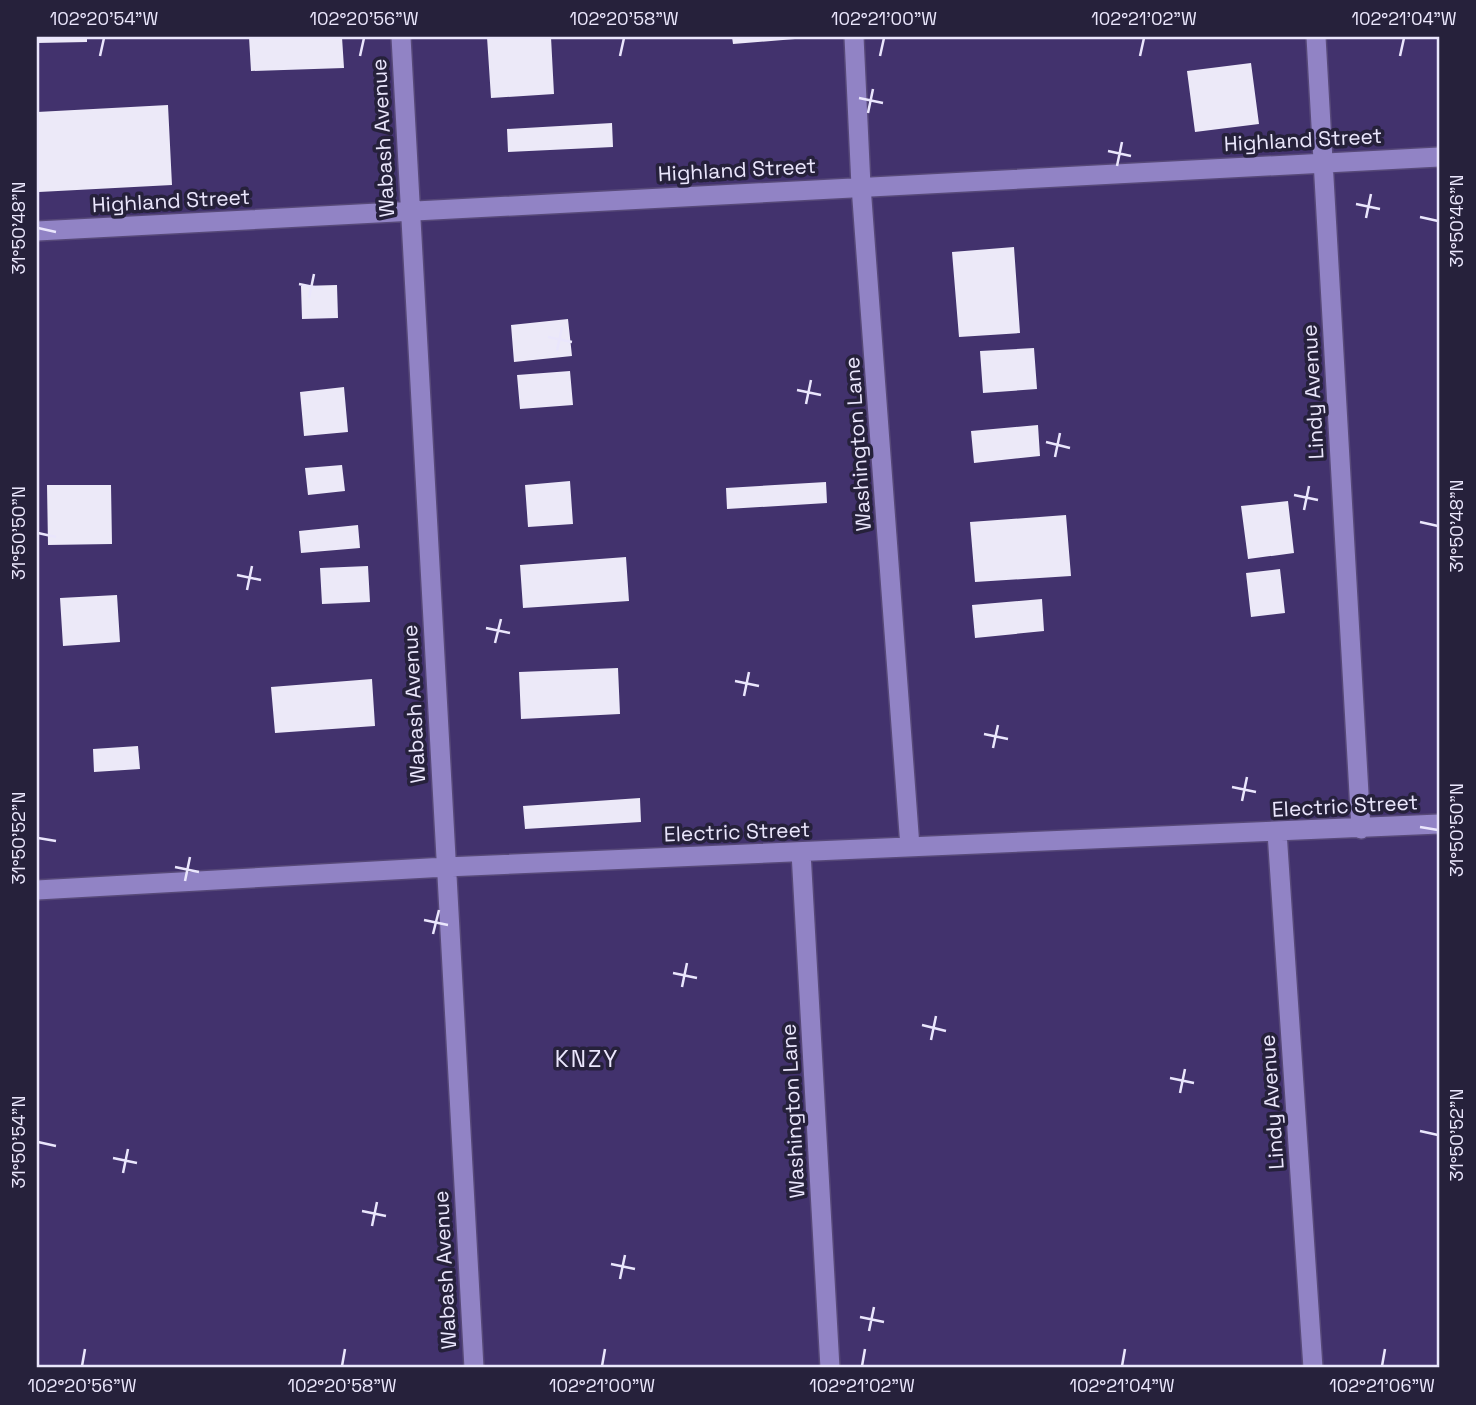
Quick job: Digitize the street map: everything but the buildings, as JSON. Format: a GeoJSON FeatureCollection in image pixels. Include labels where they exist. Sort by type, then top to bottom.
{"type":"FeatureCollection","features":[{"type":"Feature","properties":{"kind":"street","name":"Wabash Avenue"},"geometry":{"type":"LineString","coordinates":[[401,37],[474,1368]]}},
{"type":"Feature","properties":{"kind":"street","name":"Washington Lane"},"geometry":{"type":"LineString","coordinates":[[854,37],[861,186],[910,847]]}},
{"type":"Feature","properties":{"kind":"street","name":"Lindy Avenue"},"geometry":{"type":"LineString","coordinates":[[1316,37],[1361,829]]}},
{"type":"Feature","properties":{"kind":"street","name":"Highland Street"},"geometry":{"type":"LineString","coordinates":[[37,231],[1439,157]]}},
{"type":"Feature","properties":{"kind":"street","name":"Electric Street"},"geometry":{"type":"LineString","coordinates":[[37,890],[446,867],[1439,824]]}},
{"type":"Feature","properties":{"kind":"street","name":"Lindy Avenue"},"geometry":{"type":"LineString","coordinates":[[1277,832],[1313,1368]]}},
{"type":"Feature","properties":{"kind":"street","name":"Washington Lane"},"geometry":{"type":"LineString","coordinates":[[801,852],[830,1368]]}},
{"type":"Feature","properties":{"kind":"district","name":"KNZY"},"geometry":{"type":"Point","coordinates":[587,1059]}}]}
